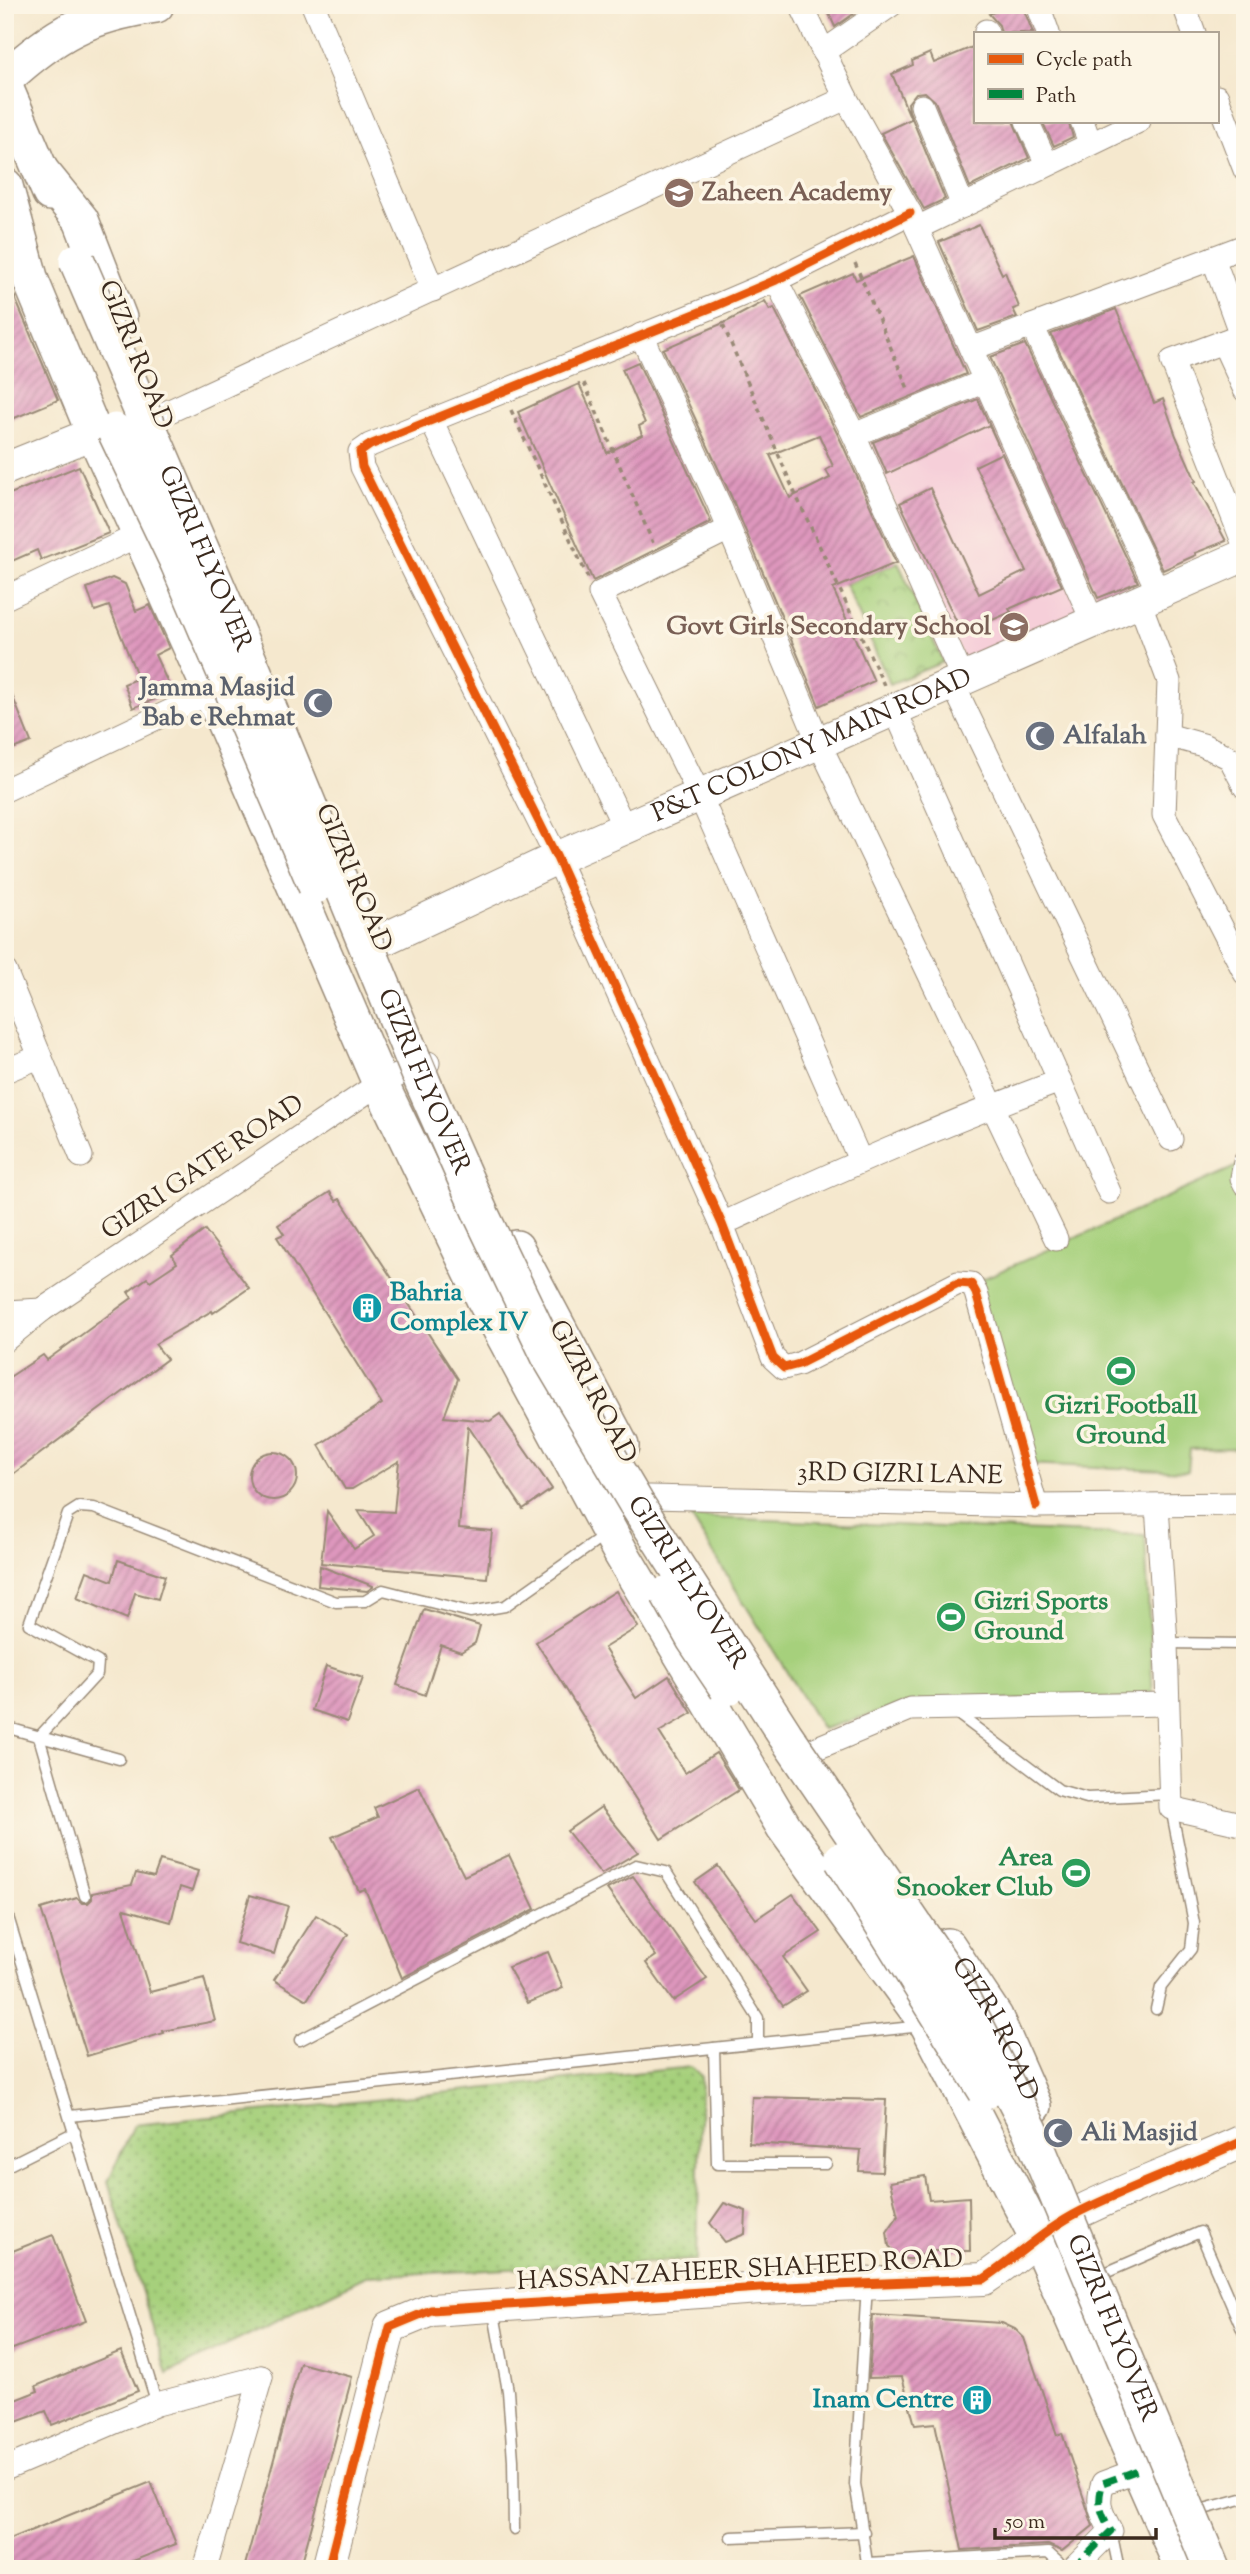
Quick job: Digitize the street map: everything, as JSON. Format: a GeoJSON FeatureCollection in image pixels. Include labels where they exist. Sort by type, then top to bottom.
{"type":"FeatureCollection","features":[{"type":"Feature","properties":{"kind":"main road"},"geometry":{"type":"LineString","coordinates":[[5,79],[36,51],[63,33],[86,22],[125,10],[156,5]]}},
{"type":"Feature","properties":{"kind":"main road"},"geometry":{"type":"LineString","coordinates":[[5,87],[41,171]]}},
{"type":"Feature","properties":{"kind":"main road","name":"GIZRI FLYOVER"},"geometry":{"type":"LineString","coordinates":[[41,171],[254,672],[423,1083],[481,1214],[549,1356],[636,1503],[785,1735],[954,1983],[1030,2130],[1212,2569]]}},
{"type":"Feature","properties":{"kind":"main road","name":"GIZRI ROAD"},"geometry":{"type":"LineString","coordinates":[[41,171],[80,220],[195,506],[431,1062],[526,1270],[649,1497],[811,1750],[995,2017],[1080,2211],[1200,2510],[1227,2569]]}},
{"type":"Feature","properties":{"kind":"main road"},"geometry":{"type":"LineString","coordinates":[[5,178],[24,269]]}},
{"type":"Feature","properties":{"kind":"main road","name":"GIZRI ROAD"},"geometry":{"type":"LineString","coordinates":[[5,186],[24,269],[94,433],[211,692],[380,1083],[484,1299],[604,1522],[784,1827],[928,2025],[1037,2237],[1183,2569]]}},
{"type":"Feature","properties":{"kind":"main road","name":"GIZRI FLYOVER"},"geometry":{"type":"LineString","coordinates":[[24,269],[178,563],[473,1248],[551,1400],[637,1538],[694,1639],[837,1850],[1005,2121],[1194,2569]]}},
{"type":"Feature","properties":{"kind":"street"},"geometry":{"type":"LineString","coordinates":[[313,5],[433,290]]}},
{"type":"Feature","properties":{"kind":"street"},"geometry":{"type":"LineString","coordinates":[[801,5],[846,98],[913,221],[1093,622]]}},
{"type":"Feature","properties":{"kind":"street"},"geometry":{"type":"LineString","coordinates":[[823,52],[891,5]]}},
{"type":"Feature","properties":{"kind":"street"},"geometry":{"type":"LineString","coordinates":[[1038,5],[1048,32]]}},
{"type":"Feature","properties":{"kind":"street"},"geometry":{"type":"LineString","coordinates":[[1184,5],[1194,32]]}},
{"type":"Feature","properties":{"kind":"street"},"geometry":{"type":"LineString","coordinates":[[159,416],[846,98]]}},
{"type":"Feature","properties":{"kind":"street"},"geometry":{"type":"LineString","coordinates":[[1218,100],[1245,170]]}},
{"type":"Feature","properties":{"kind":"street"},"geometry":{"type":"LineString","coordinates":[[922,106],[963,206]]}},
{"type":"Feature","properties":{"kind":"street"},"geometry":{"type":"LineString","coordinates":[[1027,122],[1047,164]]}},
{"type":"Feature","properties":{"kind":"street"},"geometry":{"type":"LineString","coordinates":[[1082,122],[1090,143]]}},
{"type":"Feature","properties":{"kind":"street"},"geometry":{"type":"LineString","coordinates":[[1036,1506],[976,1293],[971,1284],[958,1283],[799,1364],[784,1368],[773,1358],[722,1224],[557,858],[362,467],[360,452],[715,306],[848,246],[913,221],[963,206],[1137,122]]}},
{"type":"Feature","properties":{"kind":"street"},"geometry":{"type":"LineString","coordinates":[[971,349],[1245,246]]}},
{"type":"Feature","properties":{"kind":"street"},"geometry":{"type":"LineString","coordinates":[[1213,258],[1241,335],[1172,361],[1243,558]]}},
{"type":"Feature","properties":{"kind":"street"},"geometry":{"type":"LineString","coordinates":[[776,280],[854,435],[958,681],[1171,1139]]}},
{"type":"Feature","properties":{"kind":"street"},"geometry":{"type":"LineString","coordinates":[[1032,326],[1149,597],[1169,681],[1164,815],[1245,973]]}},
{"type":"Feature","properties":{"kind":"street"},"geometry":{"type":"LineString","coordinates":[[641,335],[729,529],[819,743],[1056,1239]]}},
{"type":"Feature","properties":{"kind":"street"},"geometry":{"type":"LineString","coordinates":[[1223,342],[1245,390]]}},
{"type":"Feature","properties":{"kind":"street"},"geometry":{"type":"LineString","coordinates":[[854,435],[985,381]]}},
{"type":"Feature","properties":{"kind":"street"},"geometry":{"type":"LineString","coordinates":[[432,422],[625,829]]}},
{"type":"Feature","properties":{"kind":"street"},"geometry":{"type":"LineString","coordinates":[[5,469],[94,433]]}},
{"type":"Feature","properties":{"kind":"street"},"geometry":{"type":"LineString","coordinates":[[729,529],[600,593],[700,796],[860,1160]]}},
{"type":"Feature","properties":{"kind":"street"},"geometry":{"type":"LineString","coordinates":[[5,598],[141,534]]}},
{"type":"Feature","properties":{"kind":"street","name":"P&T COLONY MAIN ROAD"},"geometry":{"type":"LineString","coordinates":[[380,941],[557,858],[1243,558]]}},
{"type":"Feature","properties":{"kind":"street"},"geometry":{"type":"LineString","coordinates":[[5,790],[211,692]]}},
{"type":"Feature","properties":{"kind":"street"},"geometry":{"type":"LineString","coordinates":[[895,710],[1109,1192]]}},
{"type":"Feature","properties":{"kind":"street"},"geometry":{"type":"LineString","coordinates":[[1167,735],[1203,745],[1230,758],[1245,787]]}},
{"type":"Feature","properties":{"kind":"street"},"geometry":{"type":"LineString","coordinates":[[5,971],[81,1156]]}},
{"type":"Feature","properties":{"kind":"street"},"geometry":{"type":"LineString","coordinates":[[5,1072],[39,1057]]}},
{"type":"Feature","properties":{"kind":"street","name":"GIZRI GATE ROAD"},"geometry":{"type":"LineString","coordinates":[[5,1340],[42,1310],[380,1083],[431,1062]]}},
{"type":"Feature","properties":{"kind":"street"},"geometry":{"type":"LineString","coordinates":[[722,1224],[860,1160],[992,1105],[1060,1081]]}},
{"type":"Feature","properties":{"kind":"street"},"geometry":{"type":"LineString","coordinates":[[1245,1162],[1242,1178],[1245,1184]]}},
{"type":"Feature","properties":{"kind":"street"},"geometry":{"type":"LineString","coordinates":[[5,1312],[42,1310]]}},
{"type":"Feature","properties":{"kind":"street","name":"3RD GIZRI LANE"},"geometry":{"type":"LineString","coordinates":[[604,1522],[649,1497],[1036,1506],[1245,1504]]}},
{"type":"Feature","properties":{"kind":"street"},"geometry":{"type":"LineString","coordinates":[[1157,1506],[1166,1643],[1170,1801],[1245,1825]]}},
{"type":"Feature","properties":{"kind":"street"},"geometry":{"type":"LineString","coordinates":[[811,1750],[910,1709],[1167,1704]]}},
{"type":"Feature","properties":{"kind":"street","name":"HASSAN ZAHEER SHAHEED ROAD"},"geometry":{"type":"LineString","coordinates":[[328,2569],[390,2327],[431,2310],[760,2288],[984,2279],[1010,2262],[1037,2237],[1080,2211],[1245,2140]]}},
{"type":"Feature","properties":{"kind":"street"},"geometry":{"type":"LineString","coordinates":[[5,2469],[157,2404],[261,2377],[205,2569]]}},
{"type":"Feature","properties":{"kind":"street"},"geometry":{"type":"LineString","coordinates":[[1073,2569],[1111,2531],[1100,2511],[1098,2498],[1103,2483],[1138,2470]]}},
{"type":"Feature","properties":{"kind":"lane"},"geometry":{"type":"LineString","coordinates":[[39,1737],[97,1674],[98,1662],[29,1625],[68,1514],[79,1507],[94,1508],[336,1602],[365,1601],[383,1590],[470,1612],[505,1606],[604,1522]]}},
{"type":"Feature","properties":{"kind":"lane"},"geometry":{"type":"LineString","coordinates":[[1166,1643],[1245,1644]]}},
{"type":"Feature","properties":{"kind":"lane"},"geometry":{"type":"LineString","coordinates":[[950,1708],[1059,1790],[1087,1798],[1170,1801],[1194,1923],[1191,1948],[1161,1987],[1156,2009]]}},
{"type":"Feature","properties":{"kind":"lane"},"geometry":{"type":"LineString","coordinates":[[5,1727],[119,1759]]}},
{"type":"Feature","properties":{"kind":"lane"},"geometry":{"type":"LineString","coordinates":[[39,1737],[85,1896]]}},
{"type":"Feature","properties":{"kind":"lane"},"geometry":{"type":"LineString","coordinates":[[300,2040],[636,1865],[666,1872],[758,2018],[758,2043]]}},
{"type":"Feature","properties":{"kind":"lane"},"geometry":{"type":"LineString","coordinates":[[5,1907],[157,2404]]}},
{"type":"Feature","properties":{"kind":"lane"},"geometry":{"type":"LineString","coordinates":[[70,2116],[928,2025]]}},
{"type":"Feature","properties":{"kind":"lane"},"geometry":{"type":"LineString","coordinates":[[714,2048],[717,2164],[826,2164]]}},
{"type":"Feature","properties":{"kind":"lane"},"geometry":{"type":"LineString","coordinates":[[5,2167],[75,2132]]}},
{"type":"Feature","properties":{"kind":"lane"},"geometry":{"type":"LineString","coordinates":[[1105,2273],[1200,2232],[1245,2336]]}},
{"type":"Feature","properties":{"kind":"lane"},"geometry":{"type":"LineString","coordinates":[[867,2285],[855,2484],[867,2563],[1048,2553],[1062,2569]]}},
{"type":"Feature","properties":{"kind":"lane"},"geometry":{"type":"LineString","coordinates":[[493,2306],[508,2391],[514,2529]]}},
{"type":"Feature","properties":{"kind":"lane"},"geometry":{"type":"LineString","coordinates":[[1200,2510],[1245,2498]]}},
{"type":"Feature","properties":{"kind":"lane"},"geometry":{"type":"LineString","coordinates":[[1111,2531],[1119,2569]]}},
{"type":"Feature","properties":{"kind":"lane"},"geometry":{"type":"LineString","coordinates":[[731,2537],[864,2532]]}},
{"type":"Feature","properties":{"kind":"path"},"geometry":{"type":"LineString","coordinates":[[848,246],[917,409]]}},
{"type":"Feature","properties":{"kind":"path"},"geometry":{"type":"LineString","coordinates":[[715,306],[794,491],[895,710]]}},
{"type":"Feature","properties":{"kind":"path"},"geometry":{"type":"LineString","coordinates":[[575,362],[661,561]]}},
{"type":"Feature","properties":{"kind":"path"},"geometry":{"type":"LineString","coordinates":[[503,393],[589,581],[600,593]]}},
{"type":"Feature","properties":{"kind":"shaded area"},"geometry":{"type":"Polygon","coordinates":[[[983,398],[1085,612],[963,658],[868,442],[983,398]]]}},
{"type":"Feature","properties":{"kind":"green space"},"geometry":{"type":"Polygon","coordinates":[[[898,562],[943,662],[890,684],[845,584],[898,562]]]}},
{"type":"Feature","properties":{"kind":"green space","name":"Gizri Football Ground"},"geometry":{"type":"Polygon","coordinates":[[[1244,1163],[1245,1448],[1190,1449],[1188,1471],[1024,1464],[971,1284],[1244,1163]]]}},
{"type":"Feature","properties":{"kind":"green space","name":"Gizri Sports Ground"},"geometry":{"type":"Polygon","coordinates":[[[691,1517],[1145,1535],[1153,1699],[917,1701],[822,1729],[691,1517]]]}},
{"type":"Feature","properties":{"kind":"green space"},"geometry":{"type":"Polygon","coordinates":[[[691,2067],[701,2076],[697,2260],[366,2276],[167,2374],[108,2181],[134,2125],[691,2067]]]}},
{"type":"Feature","properties":{"kind":"building"},"geometry":{"type":"Polygon","coordinates":[[[825,5],[866,5],[835,27],[825,5]]]}},
{"type":"Feature","properties":{"kind":"building"},"geometry":{"type":"Polygon","coordinates":[[[1011,5],[1022,5],[1033,32],[1001,32],[999,25],[989,14],[1011,5]]]}},
{"type":"Feature","properties":{"kind":"building"},"geometry":{"type":"Polygon","coordinates":[[[974,46],[974,122],[1013,122],[1029,158],[970,187],[935,101],[925,92],[916,93],[908,103],[909,111],[945,199],[924,209],[881,133],[911,119],[892,74],[913,65],[912,61],[930,53],[934,63],[974,46]]]}},
{"type":"Feature","properties":{"kind":"building"},"geometry":{"type":"Polygon","coordinates":[[[1042,122],[1068,122],[1073,137],[1054,146],[1042,122]]]}},
{"type":"Feature","properties":{"kind":"building"},"geometry":{"type":"Polygon","coordinates":[[[979,225],[1002,274],[1005,272],[1019,307],[1013,309],[1017,317],[978,331],[939,242],[979,225]]]}},
{"type":"Feature","properties":{"kind":"building"},"geometry":{"type":"Polygon","coordinates":[[[914,256],[966,374],[861,417],[800,296],[853,273],[856,280],[914,256]]]}},
{"type":"Feature","properties":{"kind":"building"},"geometry":{"type":"Polygon","coordinates":[[[5,274],[58,400],[5,422],[5,274]]]}},
{"type":"Feature","properties":{"kind":"building"},"geometry":{"type":"Polygon","coordinates":[[[765,301],[770,310],[774,308],[841,441],[896,563],[833,589],[874,681],[819,706],[731,496],[663,349],[728,321],[765,301]],[[819,435],[770,455],[790,498],[830,478],[826,470],[833,466],[819,435]]]}},
{"type":"Feature","properties":{"kind":"building"},"geometry":{"type":"Polygon","coordinates":[[[1116,309],[1154,403],[1163,399],[1196,481],[1194,482],[1226,541],[1163,570],[1051,334],[1116,309]]]}},
{"type":"Feature","properties":{"kind":"building"},"geometry":{"type":"Polygon","coordinates":[[[1025,344],[1138,582],[1098,598],[990,357],[1025,344]]]}},
{"type":"Feature","properties":{"kind":"building"},"geometry":{"type":"Polygon","coordinates":[[[638,362],[711,522],[593,581],[518,412],[579,384],[607,453],[642,435],[639,426],[645,423],[622,369],[638,362]]]}},
{"type":"Feature","properties":{"kind":"building"},"geometry":{"type":"Polygon","coordinates":[[[978,399],[1001,451],[989,425],[887,474],[873,442],[978,399]]]}},
{"type":"Feature","properties":{"kind":"building"},"geometry":{"type":"Polygon","coordinates":[[[1002,453],[1062,586],[962,633],[900,503],[930,488],[979,594],[1026,571],[975,466],[1002,453]]]}},
{"type":"Feature","properties":{"kind":"building"},"geometry":{"type":"Polygon","coordinates":[[[79,466],[109,533],[41,560],[37,550],[5,564],[5,496],[79,466]]]}},
{"type":"Feature","properties":{"kind":"building"},"geometry":{"type":"Polygon","coordinates":[[[112,578],[125,584],[136,611],[150,605],[169,648],[155,655],[168,683],[163,696],[133,708],[124,684],[138,678],[109,606],[95,611],[87,588],[112,578]]]}},
{"type":"Feature","properties":{"kind":"building"},"geometry":{"type":"Polygon","coordinates":[[[5,681],[31,742],[5,752],[5,681]]]}},
{"type":"Feature","properties":{"kind":"building"},"geometry":{"type":"Polygon","coordinates":[[[330,1192],[336,1201],[340,1199],[458,1379],[444,1417],[490,1421],[500,1414],[552,1489],[523,1509],[468,1426],[459,1528],[492,1531],[487,1578],[321,1563],[327,1511],[354,1549],[374,1536],[358,1510],[394,1512],[399,1461],[352,1489],[345,1489],[319,1445],[382,1404],[277,1237],[284,1234],[278,1225],[330,1192]]]}},
{"type":"Feature","properties":{"kind":"building"},"geometry":{"type":"Polygon","coordinates":[[[205,1230],[249,1288],[213,1313],[212,1311],[155,1344],[167,1359],[5,1480],[5,1380],[43,1355],[47,1360],[132,1298],[128,1292],[147,1278],[150,1281],[177,1263],[172,1255],[205,1230]]]}},
{"type":"Feature","properties":{"kind":"building"},"geometry":{"type":"Polygon","coordinates":[[[273,1452],[290,1459],[297,1476],[290,1493],[273,1500],[256,1493],[249,1476],[256,1459],[273,1452]]]}},
{"type":"Feature","properties":{"kind":"building"},"geometry":{"type":"Polygon","coordinates":[[[118,1560],[165,1576],[158,1599],[135,1593],[127,1619],[77,1598],[87,1571],[112,1581],[118,1560]]]}},
{"type":"Feature","properties":{"kind":"building"},"geometry":{"type":"Polygon","coordinates":[[[320,1566],[373,1587],[367,1591],[318,1586],[320,1566]]]}},
{"type":"Feature","properties":{"kind":"building"},"geometry":{"type":"Polygon","coordinates":[[[616,1591],[638,1627],[604,1648],[636,1698],[669,1676],[692,1713],[659,1732],[685,1773],[716,1753],[739,1790],[661,1839],[536,1642],[616,1591]]]}},
{"type":"Feature","properties":{"kind":"building"},"geometry":{"type":"Polygon","coordinates":[[[424,1609],[480,1626],[475,1643],[461,1652],[441,1645],[425,1695],[397,1685],[424,1609]]]}},
{"type":"Feature","properties":{"kind":"building"},"geometry":{"type":"Polygon","coordinates":[[[326,1666],[363,1678],[347,1722],[312,1710],[326,1666]]]}},
{"type":"Feature","properties":{"kind":"building"},"geometry":{"type":"Polygon","coordinates":[[[419,1787],[464,1876],[509,1855],[535,1909],[402,1978],[365,1889],[359,1891],[332,1837],[378,1817],[374,1808],[419,1787]]]}},
{"type":"Feature","properties":{"kind":"building"},"geometry":{"type":"Polygon","coordinates":[[[601,1807],[638,1852],[601,1874],[567,1831],[601,1807]]]}},
{"type":"Feature","properties":{"kind":"building"},"geometry":{"type":"Polygon","coordinates":[[[160,1860],[198,1871],[192,1891],[180,1887],[171,1922],[124,1909],[150,1992],[204,1978],[215,2021],[163,2031],[164,2033],[87,2056],[41,1909],[77,1898],[82,1903],[88,1903],[92,1899],[92,1893],[132,1885],[136,1873],[154,1877],[160,1860]]]}},
{"type":"Feature","properties":{"kind":"building"},"geometry":{"type":"Polygon","coordinates":[[[718,1866],[756,1919],[793,1894],[821,1932],[783,1957],[807,1991],[783,2006],[695,1882],[718,1866]]]}},
{"type":"Feature","properties":{"kind":"building"},"geometry":{"type":"Polygon","coordinates":[[[633,1876],[707,1979],[673,2001],[646,1963],[656,1956],[607,1889],[633,1876]]]}},
{"type":"Feature","properties":{"kind":"building"},"geometry":{"type":"Polygon","coordinates":[[[250,1895],[288,1906],[274,1954],[236,1943],[250,1895]]]}},
{"type":"Feature","properties":{"kind":"building"},"geometry":{"type":"Polygon","coordinates":[[[316,1915],[348,1934],[307,2000],[274,1980],[316,1915]]]}},
{"type":"Feature","properties":{"kind":"building"},"geometry":{"type":"Polygon","coordinates":[[[548,1952],[563,1988],[528,2003],[508,1967],[548,1952]]]}},
{"type":"Feature","properties":{"kind":"building"},"geometry":{"type":"Polygon","coordinates":[[[752,2097],[886,2100],[882,2172],[859,2171],[861,2150],[749,2143],[752,2097]]]}},
{"type":"Feature","properties":{"kind":"building"},"geometry":{"type":"Polygon","coordinates":[[[925,2176],[929,2200],[969,2197],[970,2251],[927,2251],[913,2259],[906,2259],[889,2246],[887,2232],[898,2216],[890,2182],[925,2176]]]}},
{"type":"Feature","properties":{"kind":"building"},"geometry":{"type":"Polygon","coordinates":[[[724,2203],[746,2211],[745,2234],[725,2242],[710,2223],[724,2203]]]}},
{"type":"Feature","properties":{"kind":"building"},"geometry":{"type":"Polygon","coordinates":[[[53,2235],[86,2321],[5,2352],[5,2254],[53,2235]]]}},
{"type":"Feature","properties":{"kind":"building"},"geometry":{"type":"Polygon","coordinates":[[[873,2315],[1002,2323],[1015,2329],[1024,2338],[1057,2435],[1062,2433],[1093,2526],[1062,2551],[1048,2545],[962,2550],[935,2423],[915,2425],[902,2377],[869,2378],[873,2315]]]}},
{"type":"Feature","properties":{"kind":"building"},"geometry":{"type":"Polygon","coordinates":[[[121,2351],[138,2391],[52,2425],[46,2411],[5,2426],[5,2404],[38,2391],[36,2386],[121,2351]]]}},
{"type":"Feature","properties":{"kind":"building"},"geometry":{"type":"Polygon","coordinates":[[[300,2363],[352,2377],[329,2463],[300,2569],[244,2569],[300,2363]]]}},
{"type":"Feature","properties":{"kind":"building"},"geometry":{"type":"Polygon","coordinates":[[[151,2482],[176,2544],[113,2569],[5,2569],[5,2541],[151,2482]]]}},
{"type":"Feature","properties":{"kind":"marked path"},"geometry":{"type":"LineString","coordinates":[[1073,2569],[1111,2531],[1101,2508],[1103,2483],[1138,2470]]}},
{"type":"Feature","properties":{"kind":"cycle path"},"geometry":{"type":"LineString","coordinates":[[910,213],[776,280],[370,445],[360,452],[362,467],[557,858],[722,1224],[773,1358],[784,1368],[799,1364],[958,1283],[971,1284],[976,1293],[1036,1506]]}},
{"type":"Feature","properties":{"kind":"cycle path"},"geometry":{"type":"LineString","coordinates":[[328,2569],[390,2327],[431,2310],[760,2288],[984,2279],[1055,2226],[1081,2211],[1245,2140]]}},
{"type":"Feature","properties":{"kind":"place","name":"Zaheen Academy"},"geometry":{"type":"Point","coordinates":[679,193]}},
{"type":"Feature","properties":{"kind":"place","name":"Govt Girls Secondary School"},"geometry":{"type":"Point","coordinates":[1014,627]}},
{"type":"Feature","properties":{"kind":"place","name":"Jamma Masjid Bab e Rehmat"},"geometry":{"type":"Point","coordinates":[318,703]}},
{"type":"Feature","properties":{"kind":"place","name":"Alfalah"},"geometry":{"type":"Point","coordinates":[1040,736]}},
{"type":"Feature","properties":{"kind":"place","name":"Bahria Complex IV"},"geometry":{"type":"Point","coordinates":[367,1308]}},
{"type":"Feature","properties":{"kind":"place","name":"Gizri Football Ground"},"geometry":{"type":"Point","coordinates":[1121,1371]}},
{"type":"Feature","properties":{"kind":"place","name":"Gizri Sports Ground"},"geometry":{"type":"Point","coordinates":[951,1617]}},
{"type":"Feature","properties":{"kind":"place","name":"Area Snooker Club"},"geometry":{"type":"Point","coordinates":[1076,1873]}},
{"type":"Feature","properties":{"kind":"place","name":"Ali Masjid"},"geometry":{"type":"Point","coordinates":[1058,2133]}},
{"type":"Feature","properties":{"kind":"place","name":"Inam Centre"},"geometry":{"type":"Point","coordinates":[977,2400]}}]}
